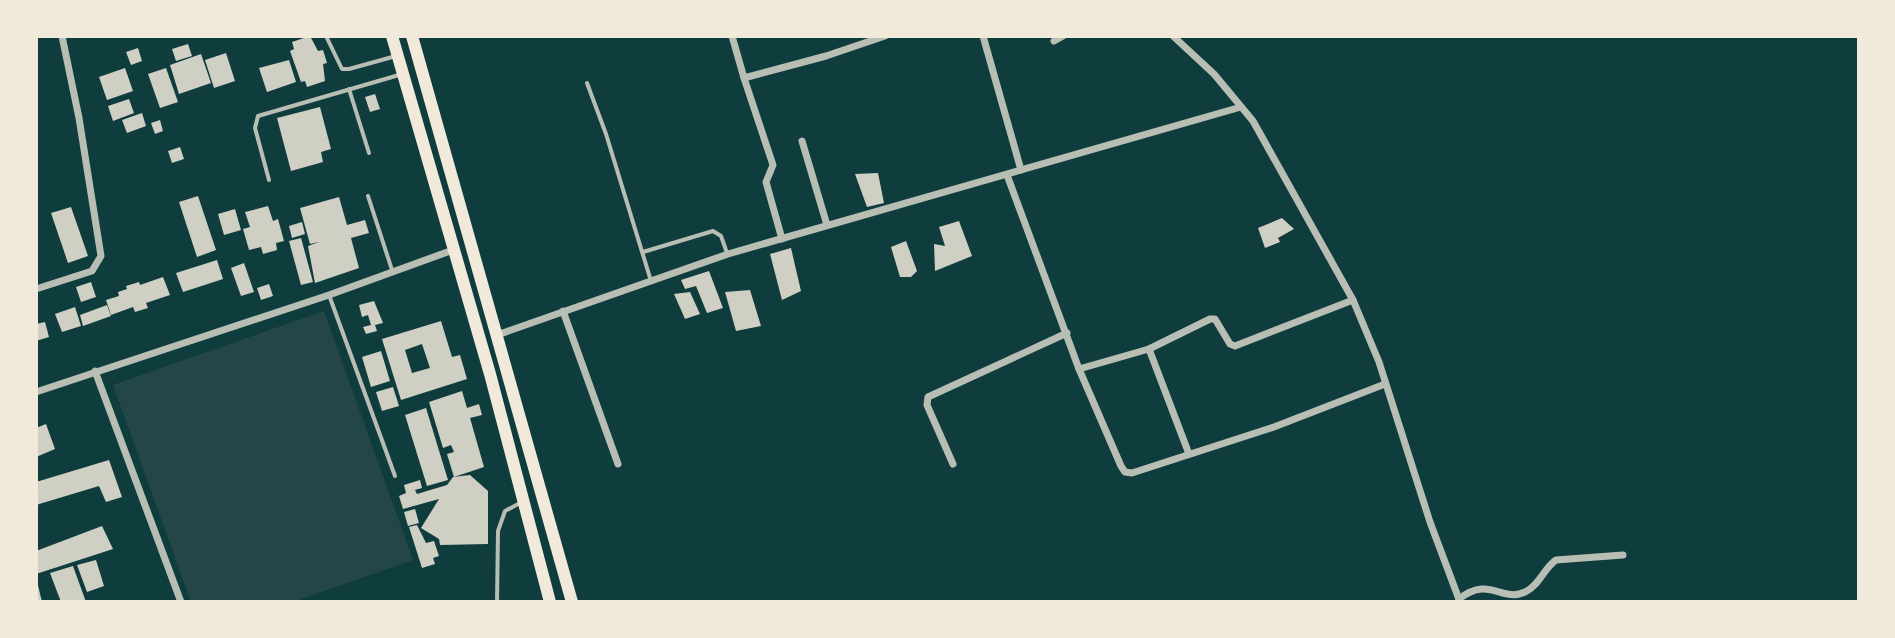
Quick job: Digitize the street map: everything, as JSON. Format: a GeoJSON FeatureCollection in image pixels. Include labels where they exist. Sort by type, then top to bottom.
{"type":"FeatureCollection","features":[{"type":"Feature","properties":{"kind":"highway"},"geometry":{"type":"LineString","coordinates":[[392,36],[550,602]]}},
{"type":"Feature","properties":{"kind":"highway"},"geometry":{"type":"LineString","coordinates":[[412,36],[572,602]]}},
{"type":"Feature","properties":{"kind":"highway"},"geometry":{"type":"LineString","coordinates":[[523,502],[542,497]]}},
{"type":"Feature","properties":{"kind":"street"},"geometry":{"type":"LineString","coordinates":[[36,289],[92,271],[101,256],[79,118],[62,36]]}},
{"type":"Feature","properties":{"kind":"street"},"geometry":{"type":"LineString","coordinates":[[732,36],[773,165],[766,182],[782,239]]}},
{"type":"Feature","properties":{"kind":"street"},"geometry":{"type":"LineString","coordinates":[[744,78],[885,36]]}},
{"type":"Feature","properties":{"kind":"street"},"geometry":{"type":"LineString","coordinates":[[983,36],[1021,170]]}},
{"type":"Feature","properties":{"kind":"street"},"geometry":{"type":"LineString","coordinates":[[1054,41],[1063,36]]}},
{"type":"Feature","properties":{"kind":"street"},"geometry":{"type":"LineString","coordinates":[[1173,36],[1214,74],[1264,137],[1353,300],[1371,341],[1430,522],[1460,600],[1474,589],[1493,588],[1512,595],[1523,594],[1556,560],[1623,555]]}},
{"type":"Feature","properties":{"kind":"street"},"geometry":{"type":"LineString","coordinates":[[497,335],[728,254],[1241,107]]}},
{"type":"Feature","properties":{"kind":"street"},"geometry":{"type":"LineString","coordinates":[[802,141],[827,225]]}},
{"type":"Feature","properties":{"kind":"street"},"geometry":{"type":"LineString","coordinates":[[1007,175],[1079,369],[1125,472],[1132,473],[1274,427],[1385,384]]}},
{"type":"Feature","properties":{"kind":"street"},"geometry":{"type":"LineString","coordinates":[[36,392],[329,295],[453,250]]}},
{"type":"Feature","properties":{"kind":"street"},"geometry":{"type":"LineString","coordinates":[[1079,369],[1149,349],[1213,318],[1230,344],[1238,345],[1353,300]]}},
{"type":"Feature","properties":{"kind":"street"},"geometry":{"type":"LineString","coordinates":[[563,311],[618,464]]}},
{"type":"Feature","properties":{"kind":"street"},"geometry":{"type":"LineString","coordinates":[[953,464],[927,405],[928,397],[1067,333]]}},
{"type":"Feature","properties":{"kind":"street"},"geometry":{"type":"LineString","coordinates":[[1149,349],[1189,454]]}},
{"type":"Feature","properties":{"kind":"street"},"geometry":{"type":"LineString","coordinates":[[95,371],[181,602]]}},
{"type":"Feature","properties":{"kind":"lane"},"geometry":{"type":"LineString","coordinates":[[326,36],[342,69],[398,55]]}},
{"type":"Feature","properties":{"kind":"lane"},"geometry":{"type":"LineString","coordinates":[[269,180],[255,128],[256,119],[263,114],[403,74]]}},
{"type":"Feature","properties":{"kind":"lane"},"geometry":{"type":"LineString","coordinates":[[587,83],[651,281]]}},
{"type":"Feature","properties":{"kind":"lane"},"geometry":{"type":"LineString","coordinates":[[349,89],[369,153]]}},
{"type":"Feature","properties":{"kind":"lane"},"geometry":{"type":"LineString","coordinates":[[368,196],[393,272]]}},
{"type":"Feature","properties":{"kind":"lane"},"geometry":{"type":"LineString","coordinates":[[643,252],[713,231],[721,236],[728,254]]}},
{"type":"Feature","properties":{"kind":"lane"},"geometry":{"type":"LineString","coordinates":[[329,295],[395,476]]}},
{"type":"Feature","properties":{"kind":"lane"},"geometry":{"type":"LineString","coordinates":[[497,602],[500,521],[505,511],[523,502]]}},
{"type":"Feature","properties":{"kind":"shaded area"},"geometry":{"type":"Polygon","coordinates":[[[324,311],[413,560],[293,602],[191,602],[113,385],[324,311]]]}},
{"type":"Feature","properties":{"kind":"building"},"geometry":{"type":"Polygon","coordinates":[[[310,36],[318,51],[323,50],[327,63],[323,64],[325,81],[307,87],[305,81],[301,82],[290,51],[294,49],[292,42],[310,36]]]}},
{"type":"Feature","properties":{"kind":"building"},"geometry":{"type":"Polygon","coordinates":[[[188,44],[192,56],[176,61],[172,49],[188,44]]]}},
{"type":"Feature","properties":{"kind":"building"},"geometry":{"type":"Polygon","coordinates":[[[138,48],[142,61],[131,65],[126,52],[138,48]]]}},
{"type":"Feature","properties":{"kind":"building"},"geometry":{"type":"Polygon","coordinates":[[[226,53],[235,81],[214,88],[205,60],[226,53]]]}},
{"type":"Feature","properties":{"kind":"building"},"geometry":{"type":"Polygon","coordinates":[[[201,54],[211,83],[179,94],[170,65],[201,54]]]}},
{"type":"Feature","properties":{"kind":"building"},"geometry":{"type":"Polygon","coordinates":[[[289,60],[296,82],[267,92],[259,68],[289,60]]]}},
{"type":"Feature","properties":{"kind":"building"},"geometry":{"type":"Polygon","coordinates":[[[125,68],[133,91],[107,100],[99,77],[125,68]]]}},
{"type":"Feature","properties":{"kind":"building"},"geometry":{"type":"Polygon","coordinates":[[[166,68],[178,102],[160,108],[148,74],[166,68]]]}},
{"type":"Feature","properties":{"kind":"building"},"geometry":{"type":"Polygon","coordinates":[[[375,94],[380,109],[370,112],[365,97],[375,94]]]}},
{"type":"Feature","properties":{"kind":"building"},"geometry":{"type":"Polygon","coordinates":[[[129,99],[134,113],[113,121],[108,106],[129,99]]]}},
{"type":"Feature","properties":{"kind":"building"},"geometry":{"type":"Polygon","coordinates":[[[320,107],[331,149],[321,152],[323,162],[291,171],[277,118],[320,107]]]}},
{"type":"Feature","properties":{"kind":"building"},"geometry":{"type":"Polygon","coordinates":[[[142,113],[146,126],[127,133],[122,120],[142,113]]]}},
{"type":"Feature","properties":{"kind":"building"},"geometry":{"type":"Polygon","coordinates":[[[160,120],[163,131],[155,134],[151,123],[160,120]]]}},
{"type":"Feature","properties":{"kind":"building"},"geometry":{"type":"Polygon","coordinates":[[[180,147],[184,159],[172,163],[168,151],[180,147]]]}},
{"type":"Feature","properties":{"kind":"building"},"geometry":{"type":"Polygon","coordinates":[[[878,173],[884,203],[867,207],[855,174],[878,173]]]}},
{"type":"Feature","properties":{"kind":"building"},"geometry":{"type":"Polygon","coordinates":[[[198,196],[216,250],[197,257],[179,202],[198,196]]]}},
{"type":"Feature","properties":{"kind":"building"},"geometry":{"type":"Polygon","coordinates":[[[339,197],[347,225],[365,220],[369,233],[351,238],[359,268],[315,283],[308,246],[319,242],[310,244],[300,208],[339,197]]]}},
{"type":"Feature","properties":{"kind":"building"},"geometry":{"type":"Polygon","coordinates":[[[268,206],[273,221],[278,219],[284,241],[276,243],[277,250],[263,254],[261,247],[249,250],[243,229],[250,227],[245,212],[268,206]]]}},
{"type":"Feature","properties":{"kind":"building"},"geometry":{"type":"Polygon","coordinates":[[[71,207],[88,256],[68,263],[51,213],[71,207]]]}},
{"type":"Feature","properties":{"kind":"building"},"geometry":{"type":"Polygon","coordinates":[[[235,209],[241,230],[224,235],[218,214],[235,209]]]}},
{"type":"Feature","properties":{"kind":"building"},"geometry":{"type":"Polygon","coordinates":[[[1282,218],[1294,229],[1278,238],[1280,242],[1265,248],[1258,228],[1282,218]]]}},
{"type":"Feature","properties":{"kind":"building"},"geometry":{"type":"Polygon","coordinates":[[[959,221],[972,256],[935,271],[934,244],[945,246],[939,227],[959,221]]]}},
{"type":"Feature","properties":{"kind":"building"},"geometry":{"type":"Polygon","coordinates":[[[302,222],[305,234],[292,238],[289,226],[302,222]]]}},
{"type":"Feature","properties":{"kind":"building"},"geometry":{"type":"Polygon","coordinates":[[[301,238],[313,282],[301,285],[289,241],[301,238]]]}},
{"type":"Feature","properties":{"kind":"building"},"geometry":{"type":"Polygon","coordinates":[[[906,241],[917,271],[911,277],[900,277],[891,247],[906,241]]]}},
{"type":"Feature","properties":{"kind":"building"},"geometry":{"type":"Polygon","coordinates":[[[791,248],[801,291],[782,300],[770,254],[791,248]]]}},
{"type":"Feature","properties":{"kind":"building"},"geometry":{"type":"Polygon","coordinates":[[[217,260],[223,279],[183,292],[176,273],[217,260]]]}},
{"type":"Feature","properties":{"kind":"building"},"geometry":{"type":"Polygon","coordinates":[[[244,263],[254,292],[241,296],[231,268],[244,263]]]}},
{"type":"Feature","properties":{"kind":"building"},"geometry":{"type":"Polygon","coordinates":[[[709,271],[723,308],[707,313],[696,286],[685,289],[681,280],[709,271]]]}},
{"type":"Feature","properties":{"kind":"building"},"geometry":{"type":"Polygon","coordinates":[[[163,277],[170,295],[146,303],[148,308],[135,312],[133,307],[111,315],[106,300],[119,296],[118,292],[127,289],[126,286],[163,277]]]}},
{"type":"Feature","properties":{"kind":"building"},"geometry":{"type":"Polygon","coordinates":[[[91,282],[96,297],[81,302],[76,287],[91,282]]]}},
{"type":"Feature","properties":{"kind":"building"},"geometry":{"type":"Polygon","coordinates":[[[269,284],[273,296],[261,300],[257,288],[269,284]]]}},
{"type":"Feature","properties":{"kind":"building"},"geometry":{"type":"Polygon","coordinates":[[[750,290],[761,326],[736,331],[725,292],[750,290]]]}},
{"type":"Feature","properties":{"kind":"building"},"geometry":{"type":"Polygon","coordinates":[[[690,292],[700,314],[685,319],[674,294],[690,292]]]}},
{"type":"Feature","properties":{"kind":"building"},"geometry":{"type":"Polygon","coordinates":[[[374,301],[383,323],[375,325],[377,331],[366,334],[363,327],[371,325],[368,315],[362,317],[359,305],[374,301]]]}},
{"type":"Feature","properties":{"kind":"building"},"geometry":{"type":"Polygon","coordinates":[[[107,305],[111,316],[83,326],[80,315],[107,305]]]}},
{"type":"Feature","properties":{"kind":"building"},"geometry":{"type":"Polygon","coordinates":[[[75,307],[81,326],[62,332],[55,314],[75,307]]]}},
{"type":"Feature","properties":{"kind":"building"},"geometry":{"type":"Polygon","coordinates":[[[441,321],[452,357],[460,355],[467,379],[401,400],[382,339],[441,321]],[[422,344],[405,350],[412,373],[430,368],[422,344]]]}},
{"type":"Feature","properties":{"kind":"building"},"geometry":{"type":"Polygon","coordinates":[[[45,322],[49,337],[36,341],[36,324],[45,322]]]}},
{"type":"Feature","properties":{"kind":"building"},"geometry":{"type":"Polygon","coordinates":[[[381,351],[390,381],[371,387],[362,357],[381,351]]]}},
{"type":"Feature","properties":{"kind":"building"},"geometry":{"type":"Polygon","coordinates":[[[393,387],[399,406],[382,411],[376,392],[393,387]]]}},
{"type":"Feature","properties":{"kind":"building"},"geometry":{"type":"Polygon","coordinates":[[[462,391],[467,408],[479,404],[482,415],[470,418],[484,467],[454,477],[447,454],[454,452],[451,445],[443,448],[429,402],[462,391]]]}},
{"type":"Feature","properties":{"kind":"building"},"geometry":{"type":"Polygon","coordinates":[[[426,408],[448,480],[427,486],[405,415],[426,408]]]}},
{"type":"Feature","properties":{"kind":"building"},"geometry":{"type":"Polygon","coordinates":[[[46,424],[55,449],[36,457],[36,428],[46,424]]]}},
{"type":"Feature","properties":{"kind":"building"},"geometry":{"type":"Polygon","coordinates":[[[109,460],[122,497],[106,502],[99,486],[36,505],[36,482],[109,460]]]}},
{"type":"Feature","properties":{"kind":"building"},"geometry":{"type":"Polygon","coordinates":[[[470,475],[488,491],[488,544],[440,545],[439,539],[421,528],[439,499],[403,509],[399,496],[406,493],[404,485],[420,480],[422,488],[415,490],[417,494],[447,485],[453,477],[470,475]]]}},
{"type":"Feature","properties":{"kind":"building"},"geometry":{"type":"Polygon","coordinates":[[[415,509],[419,523],[408,526],[404,512],[415,509]]]}},
{"type":"Feature","properties":{"kind":"building"},"geometry":{"type":"Polygon","coordinates":[[[417,525],[426,543],[434,541],[439,556],[433,558],[435,564],[422,568],[409,527],[417,525]]]}},
{"type":"Feature","properties":{"kind":"building"},"geometry":{"type":"Polygon","coordinates":[[[102,526],[113,549],[36,574],[36,551],[102,526]]]}},
{"type":"Feature","properties":{"kind":"building"},"geometry":{"type":"Polygon","coordinates":[[[96,560],[104,586],[87,592],[77,565],[96,560]]]}},
{"type":"Feature","properties":{"kind":"building"},"geometry":{"type":"Polygon","coordinates":[[[73,566],[86,602],[61,602],[50,573],[73,566]]]}},
{"type":"Feature","properties":{"kind":"building"},"geometry":{"type":"Polygon","coordinates":[[[37,581],[42,602],[36,602],[37,581]]]}}]}
